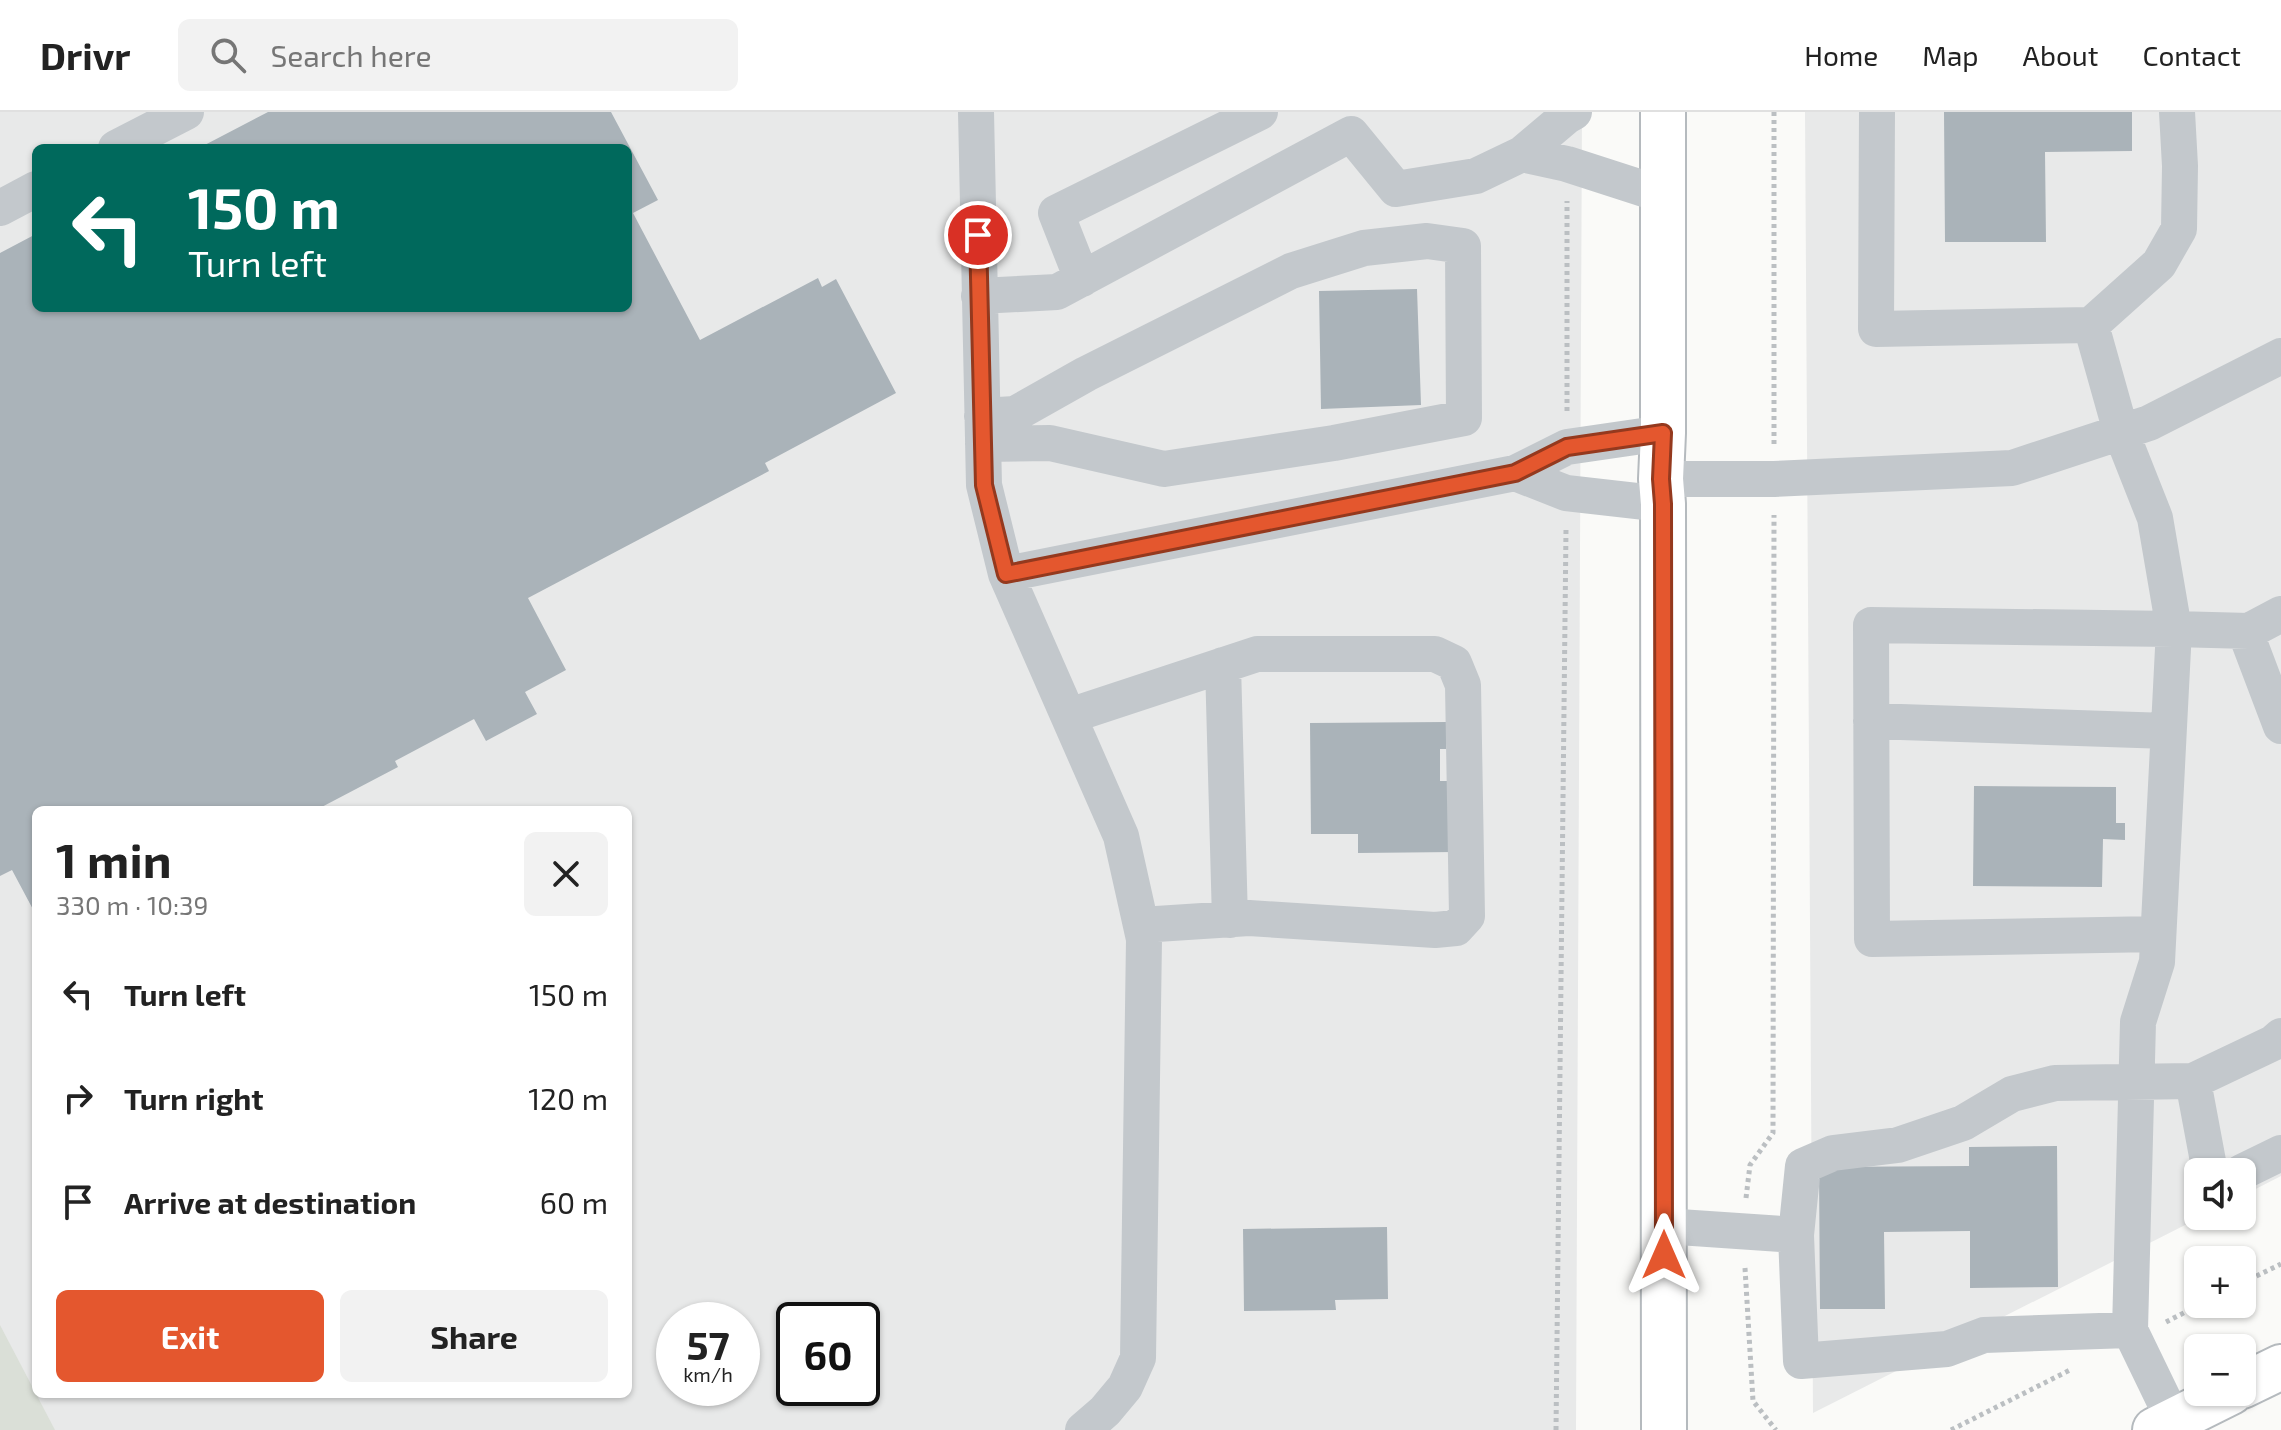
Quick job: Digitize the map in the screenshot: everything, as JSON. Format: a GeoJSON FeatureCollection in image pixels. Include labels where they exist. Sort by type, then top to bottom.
{"type":"FeatureCollection","features":[{"type":"Feature","properties":{"kind":"main road"},"geometry":{"type":"LineString","coordinates":[[1663,112],[1664,1430]]}},
{"type":"Feature","properties":{"kind":"main road"},"geometry":{"type":"LineString","coordinates":[[2256,1379],[2281,1367]]}},
{"type":"Feature","properties":{"kind":"main road"},"geometry":{"type":"LineString","coordinates":[[2165,1425],[2203,1406]]}},
{"type":"Feature","properties":{"kind":"lane"},"geometry":{"type":"LineString","coordinates":[[124,144],[186,112]]}},
{"type":"Feature","properties":{"kind":"lane"},"geometry":{"type":"LineString","coordinates":[[976,112],[984,485],[1006,574],[1121,836],[1144,939],[1138,1358],[1125,1387],[1105,1411],[1083,1430]]}},
{"type":"Feature","properties":{"kind":"lane"},"geometry":{"type":"LineString","coordinates":[[1082,279],[1056,213],[1260,112]]}},
{"type":"Feature","properties":{"kind":"lane"},"geometry":{"type":"LineString","coordinates":[[979,296],[1057,292],[1346,123],[1396,189],[1476,176],[1522,154],[1574,112]]}},
{"type":"Feature","properties":{"kind":"lane"},"geometry":{"type":"LineString","coordinates":[[1877,112],[1876,329],[2091,325],[2159,264],[2179,229],[2177,112]]}},
{"type":"Feature","properties":{"kind":"lane"},"geometry":{"type":"LineString","coordinates":[[1522,154],[1567,164],[1663,195]]}},
{"type":"Feature","properties":{"kind":"lane"},"geometry":{"type":"LineString","coordinates":[[0,208],[32,191]]}},
{"type":"Feature","properties":{"kind":"lane"},"geometry":{"type":"LineString","coordinates":[[1427,241],[1463,246],[1464,418],[1334,443],[1164,469],[982,430],[1291,271],[1364,248],[1427,241]]}},
{"type":"Feature","properties":{"kind":"lane"},"geometry":{"type":"LineString","coordinates":[[2091,325],[2121,432],[2155,518],[2174,629],[2157,962],[2138,1022],[2130,1330],[2165,1425]]}},
{"type":"Feature","properties":{"kind":"lane"},"geometry":{"type":"LineString","coordinates":[[1515,473],[1566,493],[1662,491],[1774,479],[2012,468],[2149,423],[2281,356]]}},
{"type":"Feature","properties":{"kind":"lane"},"geometry":{"type":"LineString","coordinates":[[1058,390],[1083,451]]}},
{"type":"Feature","properties":{"kind":"lane"},"geometry":{"type":"LineString","coordinates":[[1006,574],[1515,473],[1567,447],[1663,433]]}},
{"type":"Feature","properties":{"kind":"lane"},"geometry":{"type":"LineString","coordinates":[[2158,934],[1872,939],[1871,625],[2249,631],[2281,614]]}},
{"type":"Feature","properties":{"kind":"lane"},"geometry":{"type":"LineString","coordinates":[[2245,631],[2281,726]]}},
{"type":"Feature","properties":{"kind":"lane"},"geometry":{"type":"LineString","coordinates":[[1069,716],[1257,654],[1435,654],[1454,663],[1463,685],[1467,916],[1456,928],[1435,930],[1249,918],[1141,925]]}},
{"type":"Feature","properties":{"kind":"lane"},"geometry":{"type":"LineString","coordinates":[[1223,665],[1230,920]]}},
{"type":"Feature","properties":{"kind":"lane"},"geometry":{"type":"LineString","coordinates":[[1871,721],[2168,731]]}},
{"type":"Feature","properties":{"kind":"lane"},"geometry":{"type":"LineString","coordinates":[[2130,1330],[1984,1335],[1947,1349],[1801,1361],[1796,1235],[1803,1166],[1833,1153],[1898,1145],[1963,1123],[2012,1094],[2055,1083],[2193,1081],[2273,1043],[2281,1036]]}},
{"type":"Feature","properties":{"kind":"lane"},"geometry":{"type":"LineString","coordinates":[[2193,1081],[2207,1158]]}},
{"type":"Feature","properties":{"kind":"lane"},"geometry":{"type":"LineString","coordinates":[[2256,1165],[2281,1153]]}},
{"type":"Feature","properties":{"kind":"lane"},"geometry":{"type":"LineString","coordinates":[[1664,1226],[1796,1235]]}},
{"type":"Feature","properties":{"kind":"path"},"geometry":{"type":"LineString","coordinates":[[1774,112],[1773,1133],[1750,1165],[1743,1231],[1753,1401],[1776,1430]]}},
{"type":"Feature","properties":{"kind":"path"},"geometry":{"type":"LineString","coordinates":[[1567,164],[1567,447]]}},
{"type":"Feature","properties":{"kind":"path"},"geometry":{"type":"LineString","coordinates":[[1556,1430],[1566,493]]}},
{"type":"Feature","properties":{"kind":"path"},"geometry":{"type":"LineString","coordinates":[[2256,1276],[2281,1264]]}},
{"type":"Feature","properties":{"kind":"shaded area"},"geometry":{"type":"Polygon","coordinates":[[[0,112],[1582,112],[1576,1430],[0,1430],[0,112]]]}},
{"type":"Feature","properties":{"kind":"shaded area"},"geometry":{"type":"Polygon","coordinates":[[[1805,112],[2281,112],[2281,1176],[2256,1189],[2256,1158],[2184,1158],[2184,1226],[1813,1413],[1805,112]]]}},
{"type":"Feature","properties":{"kind":"shaded area"},"geometry":{"type":"Polygon","coordinates":[[[0,1325],[32,1386],[32,1398],[38,1398],[55,1430],[0,1430],[0,1325]]]}},
{"type":"Feature","properties":{"kind":"building"},"geometry":{"type":"Polygon","coordinates":[[[268,112],[611,112],[628,144],[207,144],[268,112]]]}},
{"type":"Feature","properties":{"kind":"building"},"geometry":{"type":"Polygon","coordinates":[[[1944,112],[2132,112],[2132,151],[2045,152],[2046,242],[1945,242],[1944,112]]]}},
{"type":"Feature","properties":{"kind":"building"},"geometry":{"type":"Polygon","coordinates":[[[632,151],[658,200],[633,213],[700,340],[818,278],[822,287],[836,279],[896,393],[765,463],[769,471],[528,598],[566,670],[525,692],[537,714],[486,741],[474,719],[395,761],[398,767],[324,806],[32,806],[32,908],[12,870],[0,876],[0,253],[32,236],[32,312],[632,312],[632,151]]]}},
{"type":"Feature","properties":{"kind":"building"},"geometry":{"type":"Polygon","coordinates":[[[1417,289],[1421,405],[1321,409],[1319,291],[1417,289]]]}},
{"type":"Feature","properties":{"kind":"building"},"geometry":{"type":"Polygon","coordinates":[[[1446,722],[1446,749],[1440,749],[1440,781],[1454,781],[1455,852],[1358,853],[1358,834],[1311,834],[1310,723],[1446,722]]]}},
{"type":"Feature","properties":{"kind":"building"},"geometry":{"type":"Polygon","coordinates":[[[1974,786],[2116,787],[2116,823],[2125,823],[2125,840],[2103,839],[2102,887],[1973,886],[1974,786]]]}},
{"type":"Feature","properties":{"kind":"building"},"geometry":{"type":"Polygon","coordinates":[[[2057,1146],[2058,1287],[1970,1288],[1970,1231],[1884,1232],[1885,1309],[1820,1309],[1819,1167],[1969,1166],[1969,1147],[2057,1146]]]}},
{"type":"Feature","properties":{"kind":"building"},"geometry":{"type":"Polygon","coordinates":[[[1387,1227],[1388,1299],[1335,1300],[1336,1310],[1244,1311],[1243,1229],[1387,1227]]]}},
{"type":"Feature","properties":{"kind":"route"},"geometry":{"type":"LineString","coordinates":[[978,235],[984,485],[1006,574],[1515,473],[1567,447],[1663,433],[1664,1255]]}}]}
